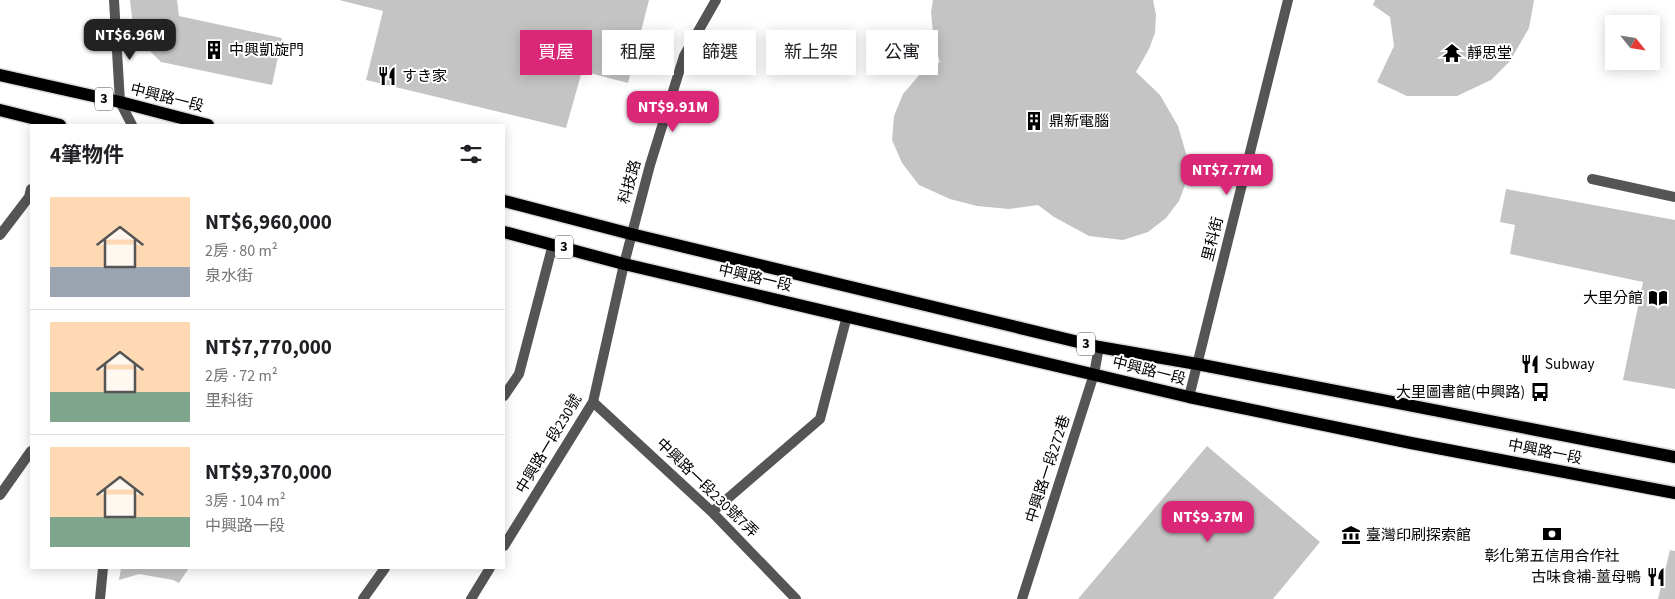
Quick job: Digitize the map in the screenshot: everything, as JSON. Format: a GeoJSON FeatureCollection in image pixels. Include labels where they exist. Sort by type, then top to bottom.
{"type":"FeatureCollection","features":[{"type":"Feature","properties":{"kind":"main road","name":"中興路一段"},"geometry":{"type":"LineString","coordinates":[[0,75],[120,102],[204,124]]}},
{"type":"Feature","properties":{"kind":"main road"},"geometry":{"type":"LineString","coordinates":[[0,110],[53,124]]}},
{"type":"Feature","properties":{"kind":"main road","name":"中興路一段"},"geometry":{"type":"LineString","coordinates":[[505,201],[632,234],[1099,347],[1197,364],[1675,457]]}},
{"type":"Feature","properties":{"kind":"main road","name":"中興路一段"},"geometry":{"type":"LineString","coordinates":[[505,232],[624,264],[1189,397],[1411,443],[1675,493]]}},
{"type":"Feature","properties":{"kind":"street"},"geometry":{"type":"LineString","coordinates":[[114,0],[120,102],[131,124]]}},
{"type":"Feature","properties":{"kind":"street","name":"科技路"},"geometry":{"type":"LineString","coordinates":[[624,264],[650,165],[684,56],[716,0]]}},
{"type":"Feature","properties":{"kind":"street","name":"里科街"},"geometry":{"type":"LineString","coordinates":[[1189,397],[1288,0]]}},
{"type":"Feature","properties":{"kind":"street"},"geometry":{"type":"LineString","coordinates":[[1592,179],[1675,197]]}},
{"type":"Feature","properties":{"kind":"street"},"geometry":{"type":"LineString","coordinates":[[0,235],[29,197],[30,193]]}},
{"type":"Feature","properties":{"kind":"street"},"geometry":{"type":"LineString","coordinates":[[505,395],[519,374],[553,244]]}},
{"type":"Feature","properties":{"kind":"street","name":"中興路一段230號"},"geometry":{"type":"LineString","coordinates":[[505,544],[594,402],[624,264]]}},
{"type":"Feature","properties":{"kind":"street"},"geometry":{"type":"LineString","coordinates":[[712,512],[820,419],[847,316]]}},
{"type":"Feature","properties":{"kind":"street","name":"中興路一段272巷"},"geometry":{"type":"LineString","coordinates":[[1022,599],[1094,374],[1099,347]]}},
{"type":"Feature","properties":{"kind":"street","name":"中興路一段230號7弄"},"geometry":{"type":"LineString","coordinates":[[594,402],[712,512],[796,599]]}},
{"type":"Feature","properties":{"kind":"street"},"geometry":{"type":"LineString","coordinates":[[0,495],[30,452]]}},
{"type":"Feature","properties":{"kind":"street"},"geometry":{"type":"LineString","coordinates":[[100,599],[103,569]]}},
{"type":"Feature","properties":{"kind":"street"},"geometry":{"type":"LineString","coordinates":[[363,599],[384,569]]}},
{"type":"Feature","properties":{"kind":"street"},"geometry":{"type":"LineString","coordinates":[[470,599],[489,569]]}},
{"type":"Feature","properties":{"kind":"building","name":"中興凱旋門"},"geometry":{"type":"Polygon","coordinates":[[[130,0],[177,0],[179,16],[282,38],[272,85],[161,62],[134,35],[130,0]]]}},
{"type":"Feature","properties":{"kind":"building"},"geometry":{"type":"Polygon","coordinates":[[[339,0],[649,0],[641,30],[602,30],[602,75],[630,75],[628,83],[592,74],[592,30],[520,30],[520,75],[581,75],[566,128],[366,80],[383,11],[339,0]]]}},
{"type":"Feature","properties":{"kind":"building","name":"鼎新電腦"},"geometry":{"type":"Polygon","coordinates":[[[933,0],[1153,0],[1156,15],[1155,33],[1149,49],[1136,72],[1160,95],[1178,126],[1187,157],[1187,180],[1179,201],[1166,218],[1148,232],[1123,240],[1089,236],[1054,217],[1038,205],[1009,209],[977,206],[950,199],[919,185],[902,163],[892,140],[894,116],[903,94],[919,75],[938,75],[938,63],[940,62],[938,56],[938,30],[933,30],[931,12],[933,0]]]}},
{"type":"Feature","properties":{"kind":"building","name":"靜思堂"},"geometry":{"type":"Polygon","coordinates":[[[1375,0],[1534,0],[1529,28],[1510,61],[1491,80],[1457,96],[1407,96],[1377,82],[1394,46],[1390,17],[1373,5],[1375,0]]]}},
{"type":"Feature","properties":{"kind":"building","name":"大里分館"},"geometry":{"type":"Polygon","coordinates":[[[1506,189],[1675,220],[1675,389],[1623,380],[1643,282],[1510,254],[1515,225],[1500,222],[1506,189]]]}},
{"type":"Feature","properties":{"kind":"building"},"geometry":{"type":"Polygon","coordinates":[[[1207,446],[1320,542],[1273,599],[1078,599],[1207,446]]]}},
{"type":"Feature","properties":{"kind":"building"},"geometry":{"type":"Polygon","coordinates":[[[1670,550],[1675,551],[1675,599],[1658,599],[1670,550]]]}},
{"type":"Feature","properties":{"kind":"building"},"geometry":{"type":"Polygon","coordinates":[[[121,569],[188,569],[179,583],[173,580],[139,574],[119,580],[121,569]]]}},
{"type":"Feature","properties":{"kind":"place","name":"中興凱旋門"},"geometry":{"type":"Point","coordinates":[214,50]}},
{"type":"Feature","properties":{"kind":"place","name":"靜思堂"},"geometry":{"type":"Point","coordinates":[1452,53]}},
{"type":"Feature","properties":{"kind":"place","name":"すき家"},"geometry":{"type":"Point","coordinates":[387,76]}},
{"type":"Feature","properties":{"kind":"place","name":"鼎新電腦"},"geometry":{"type":"Point","coordinates":[1034,121]}},
{"type":"Feature","properties":{"kind":"place","name":"大里分館"},"geometry":{"type":"Point","coordinates":[1658,298]}},
{"type":"Feature","properties":{"kind":"place","name":"Subway"},"geometry":{"type":"Point","coordinates":[1530,364]}},
{"type":"Feature","properties":{"kind":"place","name":"大里圖書館(中興路)"},"geometry":{"type":"Point","coordinates":[1540,392]}},
{"type":"Feature","properties":{"kind":"place","name":"彰化第五信用合作社"},"geometry":{"type":"Point","coordinates":[1552,534]}},
{"type":"Feature","properties":{"kind":"place","name":"臺灣印刷探索館"},"geometry":{"type":"Point","coordinates":[1351,535]}},
{"type":"Feature","properties":{"kind":"place","name":"古味食補-薑母鴨"},"geometry":{"type":"Point","coordinates":[1656,577]}}]}
